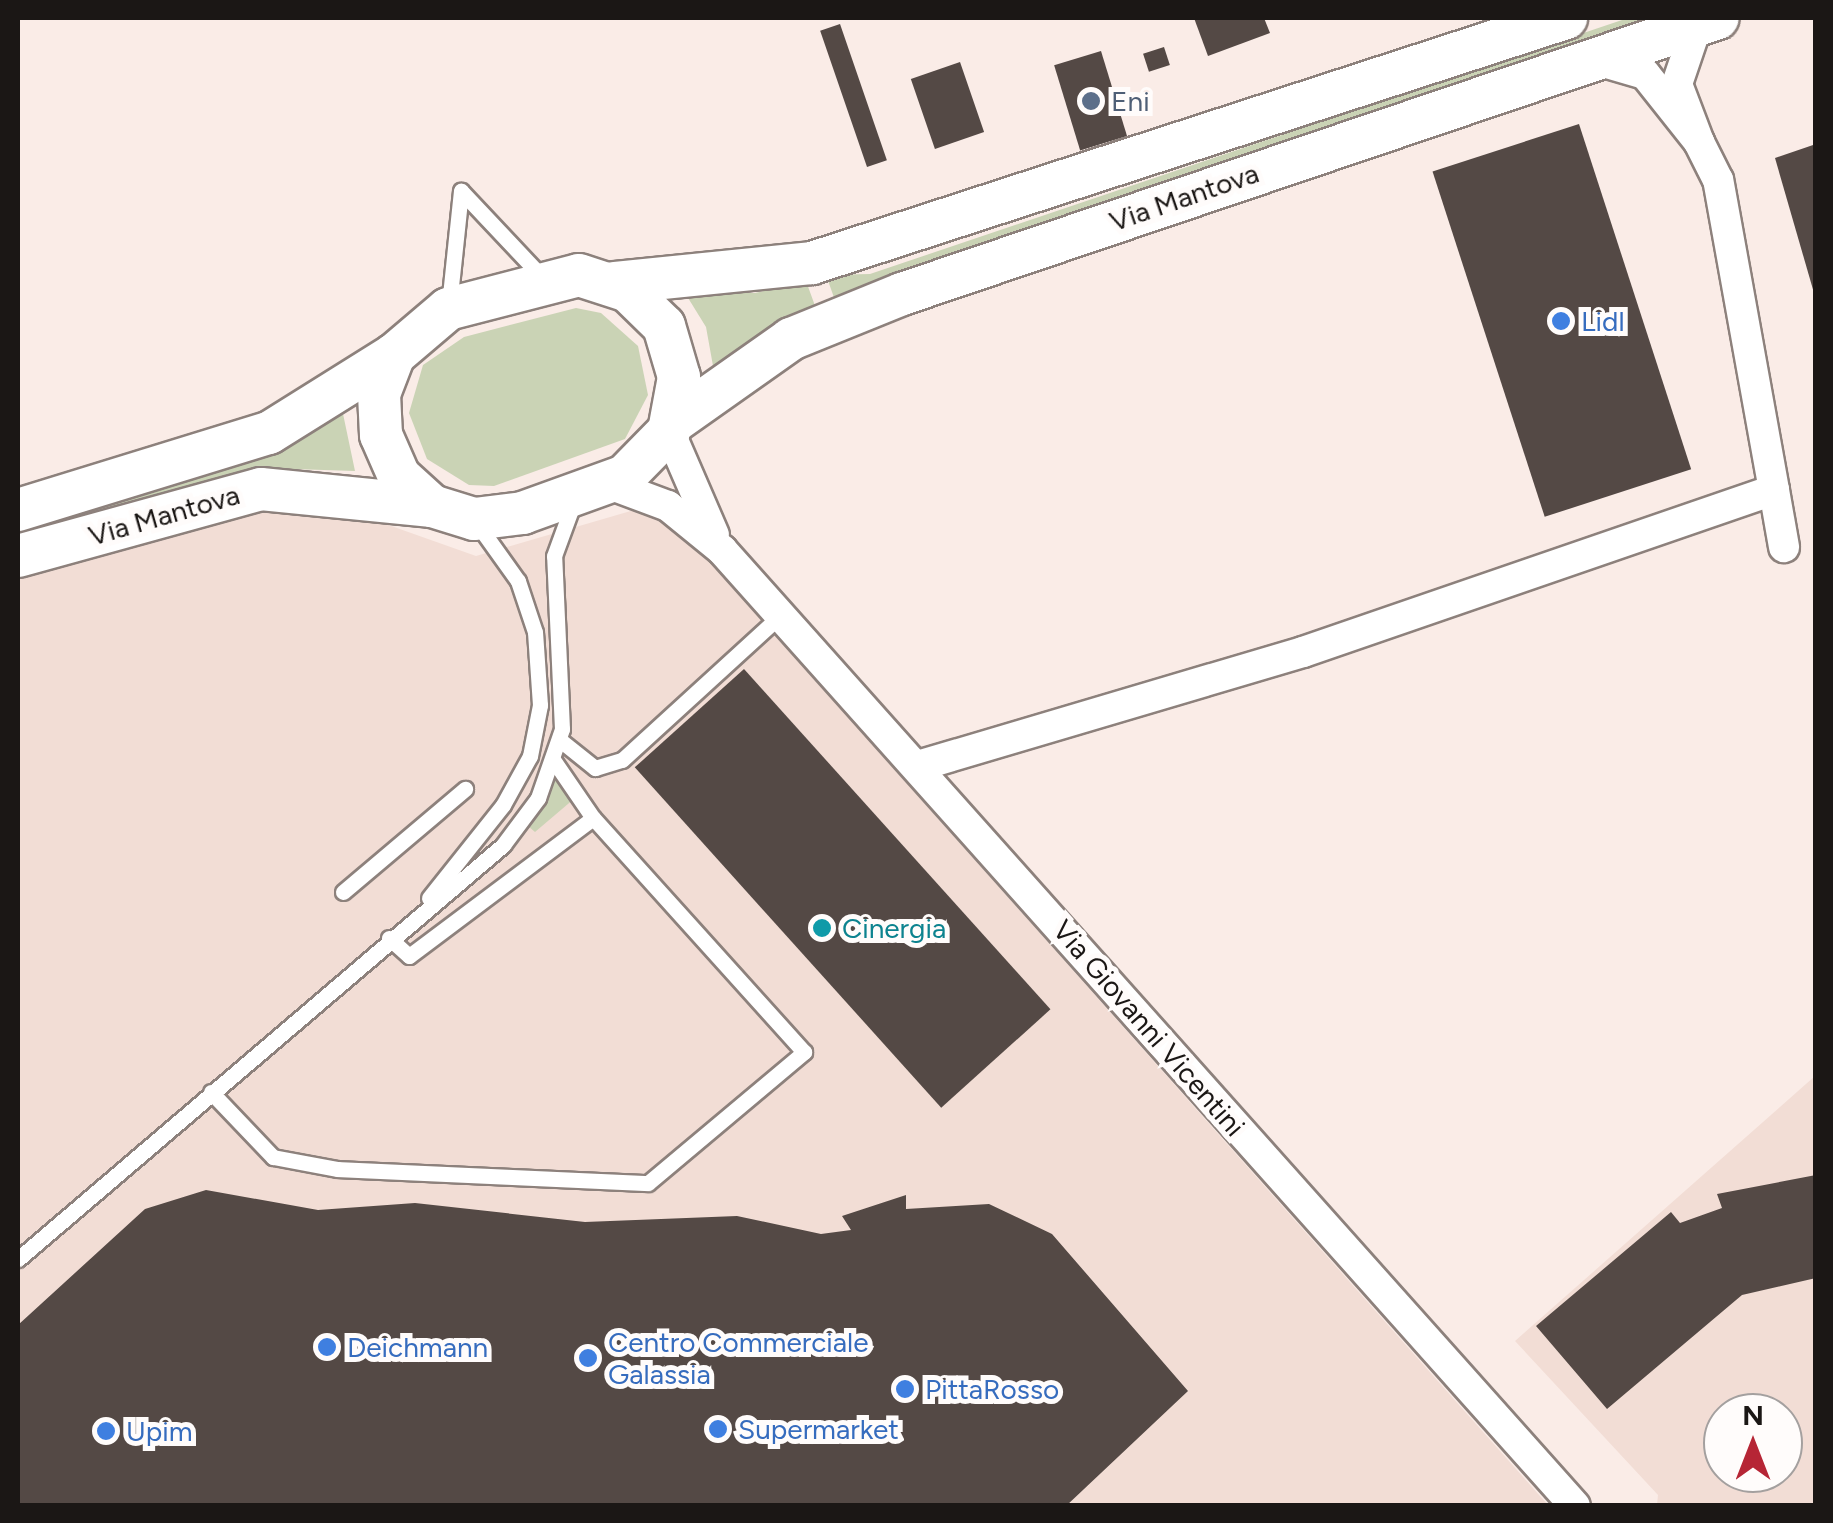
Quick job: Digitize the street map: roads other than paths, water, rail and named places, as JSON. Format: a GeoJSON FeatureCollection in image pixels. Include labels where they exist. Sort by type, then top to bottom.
{"type":"FeatureCollection","features":[{"type":"Feature","properties":{"kind":"main road","name":"Via Mantova"},"geometry":{"type":"LineString","coordinates":[[18,510],[269,432],[394,355],[448,309],[543,278],[614,283],[812,263],[1566,18]]}},
{"type":"Feature","properties":{"kind":"main road","name":"Via Mantova"},"geometry":{"type":"LineString","coordinates":[[18,556],[261,489],[432,506],[474,519],[592,490],[650,458],[671,427],[791,340],[902,294],[1707,21]]}},
{"type":"Feature","properties":{"kind":"main road"},"geometry":{"type":"LineString","coordinates":[[614,283],[655,312],[672,343],[671,427]]}},
{"type":"Feature","properties":{"kind":"main road","name":"Via Mantova"},"geometry":{"type":"LineString","coordinates":[[394,355],[379,394],[380,435],[399,476],[432,506]]}},
{"type":"Feature","properties":{"kind":"street"},"geometry":{"type":"LineString","coordinates":[[1707,21],[1678,84],[1718,180],[1784,546]]}},
{"type":"Feature","properties":{"kind":"street"},"geometry":{"type":"LineString","coordinates":[[1594,59],[1645,74],[1699,142]]}},
{"type":"Feature","properties":{"kind":"street","name":"Via Giovanni Vicentini"},"geometry":{"type":"LineString","coordinates":[[671,427],[722,550]]}},
{"type":"Feature","properties":{"kind":"street","name":"Via Giovanni Vicentini"},"geometry":{"type":"LineString","coordinates":[[592,490],[668,506],[722,550],[1576,1506]]}},
{"type":"Feature","properties":{"kind":"street"},"geometry":{"type":"LineString","coordinates":[[918,766],[1304,652],[1774,490]]}},
{"type":"Feature","properties":{"kind":"lane"},"geometry":{"type":"LineString","coordinates":[[448,309],[461,191],[543,278]]}},
{"type":"Feature","properties":{"kind":"lane"},"geometry":{"type":"LineString","coordinates":[[18,1259],[414,916],[503,845],[554,761],[560,740],[554,556],[592,490]]}},
{"type":"Feature","properties":{"kind":"lane"},"geometry":{"type":"LineString","coordinates":[[414,916],[502,805],[530,756],[540,705],[535,632],[518,581],[474,519]]}},
{"type":"Feature","properties":{"kind":"lane"},"geometry":{"type":"LineString","coordinates":[[560,740],[595,768],[622,760],[782,615]]}},
{"type":"Feature","properties":{"kind":"lane"},"geometry":{"type":"LineString","coordinates":[[211,1092],[274,1157],[338,1168],[648,1183],[804,1052],[593,818],[554,761]]}},
{"type":"Feature","properties":{"kind":"lane"},"geometry":{"type":"LineString","coordinates":[[343,892],[466,790]]}},
{"type":"Feature","properties":{"kind":"lane"},"geometry":{"type":"LineString","coordinates":[[390,938],[409,956],[593,818]]}},
{"type":"Feature","properties":{"kind":"place","name":"Eni"},"geometry":{"type":"Point","coordinates":[1091,101]}},
{"type":"Feature","properties":{"kind":"place","name":"Lidl"},"geometry":{"type":"Point","coordinates":[1561,321]}},
{"type":"Feature","properties":{"kind":"place","name":"Cinergia"},"geometry":{"type":"Point","coordinates":[822,928]}},
{"type":"Feature","properties":{"kind":"place","name":"Deichmann"},"geometry":{"type":"Point","coordinates":[327,1347]}},
{"type":"Feature","properties":{"kind":"place","name":"Centro Commerciale Galassia"},"geometry":{"type":"Point","coordinates":[588,1358]}},
{"type":"Feature","properties":{"kind":"place","name":"PittaRosso"},"geometry":{"type":"Point","coordinates":[905,1389]}},
{"type":"Feature","properties":{"kind":"place","name":"Supermarket"},"geometry":{"type":"Point","coordinates":[718,1429]}},
{"type":"Feature","properties":{"kind":"place","name":"Upim"},"geometry":{"type":"Point","coordinates":[106,1431]}}]}
